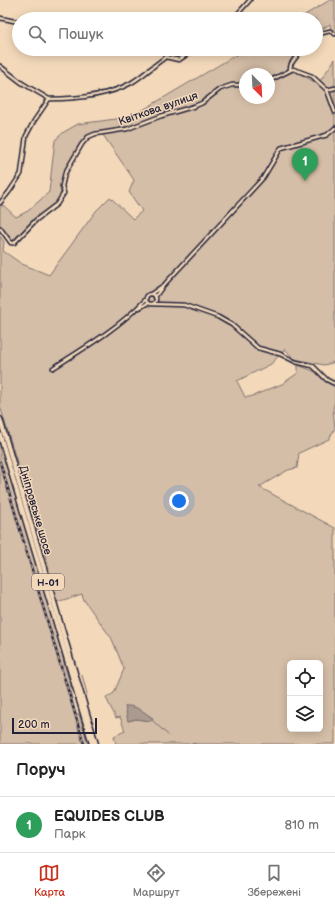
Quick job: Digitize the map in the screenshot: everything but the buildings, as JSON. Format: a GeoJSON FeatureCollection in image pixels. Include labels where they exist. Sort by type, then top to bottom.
{"type":"FeatureCollection","features":[{"type":"Feature","properties":{"kind":"main road","name":"Дніпровське шосе"},"geometry":{"type":"LineString","coordinates":[[0,419],[96,744]]}},
{"type":"Feature","properties":{"kind":"main road","name":"Дніпровське шосе"},"geometry":{"type":"LineString","coordinates":[[0,435],[92,744]]}},
{"type":"Feature","properties":{"kind":"street"},"geometry":{"type":"LineString","coordinates":[[239,12],[250,0]]}},
{"type":"Feature","properties":{"kind":"street"},"geometry":{"type":"LineString","coordinates":[[0,18],[12,21]]}},
{"type":"Feature","properties":{"kind":"street"},"geometry":{"type":"LineString","coordinates":[[323,33],[330,31],[335,34]]}},
{"type":"Feature","properties":{"kind":"street"},"geometry":{"type":"LineString","coordinates":[[0,66],[22,83],[49,99],[88,96],[114,90],[131,83],[166,57],[179,60],[185,56]]}},
{"type":"Feature","properties":{"kind":"street"},"geometry":{"type":"LineString","coordinates":[[290,70],[291,64],[297,56]]}},
{"type":"Feature","properties":{"kind":"street"},"geometry":{"type":"LineString","coordinates":[[275,77],[293,69],[312,76],[327,90],[335,112]]}},
{"type":"Feature","properties":{"kind":"street","name":"Квіткова вулиця"},"geometry":{"type":"LineString","coordinates":[[0,228],[11,243],[14,243],[36,220],[57,204],[64,193],[62,186],[65,173],[82,144],[88,137],[95,134],[127,129],[160,116],[195,106],[202,103],[220,90],[232,85],[239,85]]}},
{"type":"Feature","properties":{"kind":"street"},"geometry":{"type":"LineString","coordinates":[[327,90],[335,88]]}},
{"type":"Feature","properties":{"kind":"street"},"geometry":{"type":"LineString","coordinates":[[0,203],[21,174],[26,136],[34,120],[49,99]]}},
{"type":"Feature","properties":{"kind":"street"},"geometry":{"type":"LineString","coordinates":[[136,309],[155,302],[163,286],[263,178],[281,148],[327,135],[335,128]]}},
{"type":"Feature","properties":{"kind":"street"},"geometry":{"type":"LineString","coordinates":[[53,368],[86,347],[136,309],[146,299],[146,296],[163,286]]}},
{"type":"Feature","properties":{"kind":"street"},"geometry":{"type":"LineString","coordinates":[[151,294],[158,302],[163,304]]}},
{"type":"Feature","properties":{"kind":"street"},"geometry":{"type":"LineString","coordinates":[[146,299],[150,304]]}},
{"type":"Feature","properties":{"kind":"street"},"geometry":{"type":"LineString","coordinates":[[150,304],[184,305],[218,317],[232,325],[258,348],[280,354],[296,362],[313,366],[327,380],[335,384]]}},
{"type":"Feature","properties":{"kind":"shaded area"},"geometry":{"type":"Polygon","coordinates":[[[330,0],[335,0],[335,32],[331,29],[330,24],[323,28],[323,12],[310,12],[330,0]]]}},
{"type":"Feature","properties":{"kind":"shaded area"},"geometry":{"type":"Polygon","coordinates":[[[234,56],[293,56],[288,67],[318,84],[335,59],[335,362],[324,365],[294,359],[285,349],[271,364],[237,381],[245,397],[250,397],[282,384],[298,373],[298,365],[316,372],[323,380],[335,385],[335,401],[333,409],[335,428],[329,439],[299,453],[297,468],[288,470],[259,487],[335,528],[335,744],[116,744],[114,736],[125,731],[120,717],[116,718],[106,698],[114,693],[124,669],[112,639],[84,600],[82,594],[54,603],[45,571],[49,569],[0,406],[0,236],[4,242],[3,251],[22,264],[49,275],[96,211],[110,197],[133,219],[142,211],[129,192],[134,180],[101,132],[87,135],[64,172],[60,197],[55,205],[41,215],[17,239],[13,241],[0,225],[0,208],[3,205],[16,217],[28,211],[49,192],[55,140],[64,132],[78,124],[131,117],[234,56]],[[134,707],[128,721],[136,719],[151,721],[153,718],[134,707]]]}},
{"type":"Feature","properties":{"kind":"shaded area"},"geometry":{"type":"Polygon","coordinates":[[[0,435],[57,629],[76,714],[79,714],[88,744],[0,744],[0,435]]]}},
{"type":"Feature","properties":{"kind":"shaded area"},"geometry":{"type":"Polygon","coordinates":[[[125,706],[137,708],[153,719],[151,721],[136,719],[128,721],[125,706]]]}},
{"type":"Feature","properties":{"kind":"waterway"},"geometry":{"type":"LineString","coordinates":[[82,675],[87,694]]}},
{"type":"Feature","properties":{"kind":"waterway"},"geometry":{"type":"LineString","coordinates":[[152,720],[168,735]]}},
{"type":"Feature","properties":{"kind":"waterway"},"geometry":{"type":"LineString","coordinates":[[191,743],[196,744]]}},
{"type":"Feature","properties":{"kind":"railway"},"geometry":{"type":"LineString","coordinates":[[0,462],[84,744]]}},
{"type":"Feature","properties":{"kind":"place","name":"EQUIDES CLUB"},"geometry":{"type":"Point","coordinates":[305,181]}}]}
